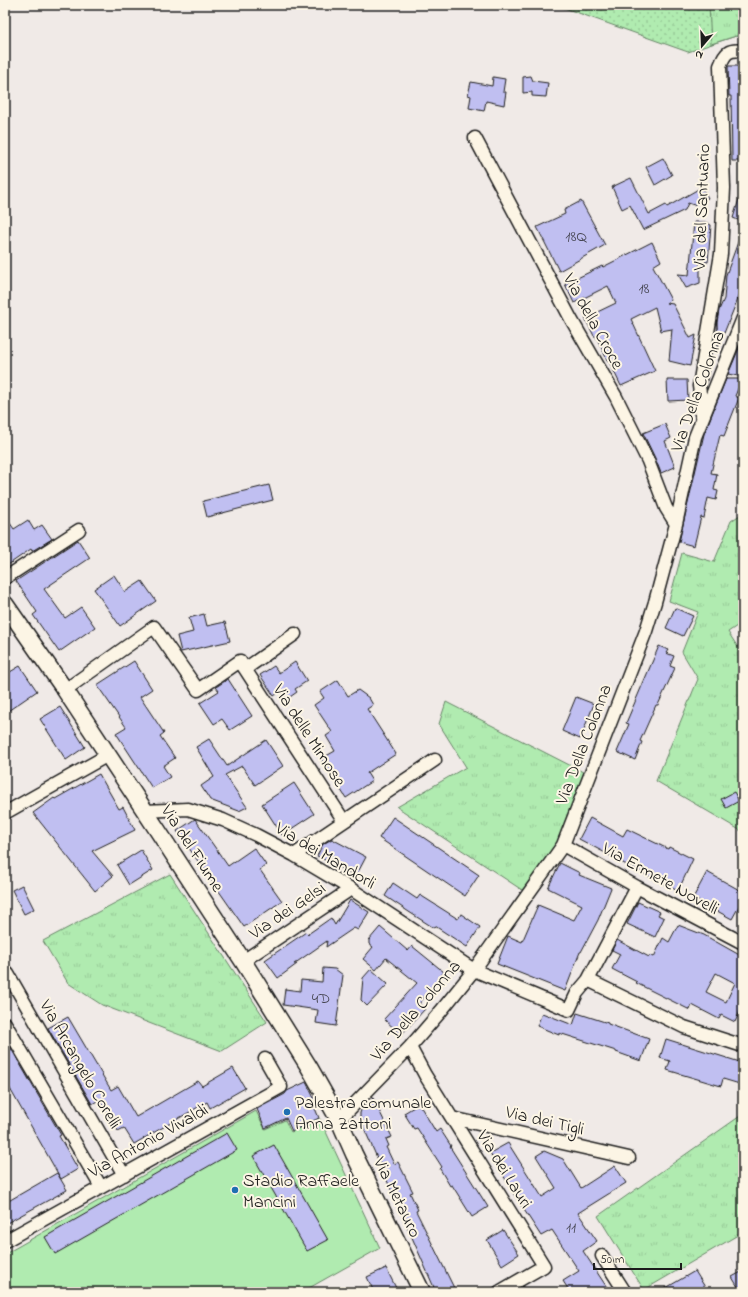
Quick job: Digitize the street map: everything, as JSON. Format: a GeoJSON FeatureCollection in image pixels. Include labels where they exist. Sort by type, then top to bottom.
{"type":"FeatureCollection","features":[{"type":"Feature","properties":{"kind":"street","name":"Via del Santuario"},"geometry":{"type":"LineString","coordinates":[[699,427],[702,407],[699,386],[721,254],[723,220],[724,188],[720,66],[723,57],[728,52],[732,50],[743,51]]}},
{"type":"Feature","properties":{"kind":"street","name":"Via della Croce"},"geometry":{"type":"LineString","coordinates":[[475,138],[571,320],[616,397],[648,461],[666,508],[676,524]]}},
{"type":"Feature","properties":{"kind":"street","name":"Via Della Colonna"},"geometry":{"type":"LineString","coordinates":[[339,1120],[410,1047],[441,1011],[474,970],[563,845],[646,631],[676,524],[695,437],[743,318]]}},
{"type":"Feature","properties":{"kind":"street"},"geometry":{"type":"LineString","coordinates":[[5,578],[79,530]]}},
{"type":"Feature","properties":{"kind":"street","name":"Via del Fiume"},"geometry":{"type":"LineString","coordinates":[[5,604],[65,690],[243,961],[309,1067],[339,1120]]}},
{"type":"Feature","properties":{"kind":"street"},"geometry":{"type":"LineString","coordinates":[[65,690],[154,627],[198,690],[240,661],[245,669],[294,634]]}},
{"type":"Feature","properties":{"kind":"street","name":"Via delle Mimose"},"geometry":{"type":"LineString","coordinates":[[245,669],[344,821]]}},
{"type":"Feature","properties":{"kind":"street"},"geometry":{"type":"LineString","coordinates":[[5,813],[108,755]]}},
{"type":"Feature","properties":{"kind":"street"},"geometry":{"type":"LineString","coordinates":[[294,855],[435,760]]}},
{"type":"Feature","properties":{"kind":"street","name":"Via dei Mandorli"},"geometry":{"type":"LineString","coordinates":[[145,811],[188,809],[223,820],[256,835],[294,855],[351,889],[474,970],[569,1010],[577,993],[588,980]]}},
{"type":"Feature","properties":{"kind":"street","name":"Via Ermete Novelli"},"geometry":{"type":"LineString","coordinates":[[563,845],[637,887],[743,943]]}},
{"type":"Feature","properties":{"kind":"street"},"geometry":{"type":"LineString","coordinates":[[637,887],[588,980],[684,1027],[743,1046]]}},
{"type":"Feature","properties":{"kind":"street","name":"Via dei Gelsi"},"geometry":{"type":"LineString","coordinates":[[243,961],[351,889]]}},
{"type":"Feature","properties":{"kind":"street","name":"Via Arcangelo Corelli"},"geometry":{"type":"LineString","coordinates":[[7,975],[124,1175]]}},
{"type":"Feature","properties":{"kind":"street"},"geometry":{"type":"LineString","coordinates":[[5,1023],[101,1187]]}},
{"type":"Feature","properties":{"kind":"street","name":"Via dei Lauri"},"geometry":{"type":"LineString","coordinates":[[410,1047],[425,1075],[544,1266],[499,1292]]}},
{"type":"Feature","properties":{"kind":"street","name":"Via Antonio Vivaldi"},"geometry":{"type":"LineString","coordinates":[[5,1241],[281,1087],[265,1059]]}},
{"type":"Feature","properties":{"kind":"street","name":"Via dei Tigli"},"geometry":{"type":"LineString","coordinates":[[452,1118],[629,1158]]}},
{"type":"Feature","properties":{"kind":"street","name":"Via Metauro"},"geometry":{"type":"LineString","coordinates":[[339,1120],[354,1154],[422,1292]]}},
{"type":"Feature","properties":{"kind":"street"},"geometry":{"type":"LineString","coordinates":[[602,1256],[625,1292]]}},
{"type":"Feature","properties":{"kind":"green space"},"geometry":{"type":"Polygon","coordinates":[[[556,5],[743,5],[743,37],[736,36],[688,52],[556,5]]]}},
{"type":"Feature","properties":{"kind":"green space"},"geometry":{"type":"Polygon","coordinates":[[[709,5],[743,5],[743,37],[736,36],[711,44],[709,5]]]}},
{"type":"Feature","properties":{"kind":"green space"},"geometry":{"type":"Polygon","coordinates":[[[743,513],[743,622],[728,632],[743,655],[743,832],[656,781],[698,679],[682,652],[698,612],[669,601],[682,553],[714,562],[731,521],[743,513]]]}},
{"type":"Feature","properties":{"kind":"green space"},"geometry":{"type":"Polygon","coordinates":[[[446,702],[585,773],[560,844],[525,892],[397,807],[466,767],[439,724],[446,702]]]}},
{"type":"Feature","properties":{"kind":"green space"},"geometry":{"type":"Polygon","coordinates":[[[170,874],[267,1022],[222,1051],[102,1005],[68,983],[43,941],[170,874]]]}},
{"type":"Feature","properties":{"kind":"green space","name":"Stadio Raffaele Mancini"},"geometry":{"type":"Polygon","coordinates":[[[256,1111],[265,1129],[285,1120],[291,1132],[320,1119],[380,1248],[302,1292],[12,1292],[5,1280],[5,1254],[256,1111]]]}},
{"type":"Feature","properties":{"kind":"green space"},"geometry":{"type":"Polygon","coordinates":[[[743,1114],[743,1232],[644,1290],[598,1216],[743,1114]]]}},
{"type":"Feature","properties":{"kind":"building"},"geometry":{"type":"Polygon","coordinates":[[[728,66],[743,66],[743,161],[732,161],[731,96],[729,96],[728,66]]]}},
{"type":"Feature","properties":{"kind":"building"},"geometry":{"type":"Polygon","coordinates":[[[531,76],[533,81],[548,83],[546,97],[532,96],[532,92],[523,93],[523,77],[531,76]]]}},
{"type":"Feature","properties":{"kind":"building"},"geometry":{"type":"Polygon","coordinates":[[[493,77],[505,79],[503,92],[506,92],[504,105],[486,101],[484,111],[469,108],[471,96],[468,95],[471,82],[492,86],[493,77]]]}},
{"type":"Feature","properties":{"kind":"building"},"geometry":{"type":"Polygon","coordinates":[[[663,158],[672,175],[655,185],[646,167],[663,158]]]}},
{"type":"Feature","properties":{"kind":"building"},"geometry":{"type":"Polygon","coordinates":[[[631,178],[649,214],[666,205],[667,207],[702,187],[708,198],[694,205],[688,203],[685,210],[643,230],[630,205],[622,209],[612,187],[631,178]]]}},
{"type":"Feature","properties":{"kind":"building"},"geometry":{"type":"Polygon","coordinates":[[[741,193],[743,193],[743,222],[733,218],[741,193]]]}},
{"type":"Feature","properties":{"kind":"building"},"geometry":{"type":"Polygon","coordinates":[[[581,201],[605,245],[559,271],[537,227],[565,214],[564,210],[581,201]]]}},
{"type":"Feature","properties":{"kind":"building"},"geometry":{"type":"Polygon","coordinates":[[[694,222],[705,222],[711,225],[708,262],[700,261],[700,283],[686,288],[678,274],[689,275],[694,222]]]}},
{"type":"Feature","properties":{"kind":"building"},"geometry":{"type":"Polygon","coordinates":[[[742,231],[743,286],[718,348],[717,322],[719,310],[724,299],[726,275],[742,231]]]}},
{"type":"Feature","properties":{"kind":"building"},"geometry":{"type":"Polygon","coordinates":[[[652,242],[661,261],[653,266],[671,300],[666,303],[673,304],[690,338],[696,335],[690,366],[669,361],[672,329],[661,331],[655,307],[631,319],[655,371],[621,386],[596,336],[594,336],[585,318],[616,303],[608,286],[574,303],[565,284],[602,266],[603,267],[652,242]]]}},
{"type":"Feature","properties":{"kind":"building"},"geometry":{"type":"Polygon","coordinates":[[[743,339],[743,377],[728,374],[743,339]]]}},
{"type":"Feature","properties":{"kind":"building"},"geometry":{"type":"Polygon","coordinates":[[[726,379],[742,379],[735,396],[739,398],[724,436],[720,435],[711,473],[717,474],[714,490],[718,491],[716,500],[708,498],[704,518],[701,517],[694,546],[679,542],[704,434],[726,379]]]}},
{"type":"Feature","properties":{"kind":"building"},"geometry":{"type":"Polygon","coordinates":[[[667,380],[687,380],[688,400],[668,401],[667,380]]]}},
{"type":"Feature","properties":{"kind":"building"},"geometry":{"type":"Polygon","coordinates":[[[665,424],[671,438],[665,441],[675,467],[661,473],[643,433],[665,424]]]}},
{"type":"Feature","properties":{"kind":"building"},"geometry":{"type":"Polygon","coordinates":[[[269,485],[273,500],[207,517],[203,501],[269,485]]]}},
{"type":"Feature","properties":{"kind":"building"},"geometry":{"type":"Polygon","coordinates":[[[5,516],[14,529],[28,520],[34,530],[42,525],[52,539],[32,551],[31,549],[5,567],[5,516]]]}},
{"type":"Feature","properties":{"kind":"building"},"geometry":{"type":"Polygon","coordinates":[[[78,540],[90,558],[44,589],[65,618],[81,607],[95,627],[59,652],[33,615],[37,612],[16,581],[78,540]]]}},
{"type":"Feature","properties":{"kind":"building"},"geometry":{"type":"Polygon","coordinates":[[[114,575],[125,592],[142,581],[156,601],[120,626],[94,589],[114,575]]]}},
{"type":"Feature","properties":{"kind":"building"},"geometry":{"type":"Polygon","coordinates":[[[675,608],[693,616],[683,636],[666,628],[675,608]]]}},
{"type":"Feature","properties":{"kind":"building"},"geometry":{"type":"Polygon","coordinates":[[[204,614],[207,626],[225,622],[230,641],[181,652],[177,636],[193,632],[189,618],[204,614]]]}},
{"type":"Feature","properties":{"kind":"building"},"geometry":{"type":"Polygon","coordinates":[[[659,646],[668,650],[666,653],[674,656],[670,666],[675,668],[640,741],[642,742],[635,760],[617,752],[629,724],[626,723],[659,646]]]}},
{"type":"Feature","properties":{"kind":"building"},"geometry":{"type":"Polygon","coordinates":[[[134,661],[152,689],[140,697],[164,733],[160,736],[175,758],[163,766],[170,777],[152,788],[116,733],[126,727],[97,685],[134,661]]]}},
{"type":"Feature","properties":{"kind":"building"},"geometry":{"type":"Polygon","coordinates":[[[295,662],[307,681],[295,689],[297,692],[287,699],[281,691],[274,696],[260,675],[274,666],[279,673],[295,662]]]}},
{"type":"Feature","properties":{"kind":"building"},"geometry":{"type":"Polygon","coordinates":[[[20,666],[37,691],[5,713],[5,675],[20,666]]]}},
{"type":"Feature","properties":{"kind":"building"},"geometry":{"type":"Polygon","coordinates":[[[228,679],[252,716],[230,730],[222,719],[214,724],[200,703],[219,691],[216,687],[228,679]]]}},
{"type":"Feature","properties":{"kind":"building"},"geometry":{"type":"Polygon","coordinates":[[[338,680],[348,696],[358,690],[369,698],[373,705],[367,709],[396,754],[367,773],[372,781],[346,798],[321,759],[335,751],[326,736],[332,732],[314,705],[324,698],[320,692],[338,680]]]}},
{"type":"Feature","properties":{"kind":"building"},"geometry":{"type":"Polygon","coordinates":[[[576,697],[594,704],[580,739],[562,731],[576,697]]]}},
{"type":"Feature","properties":{"kind":"building"},"geometry":{"type":"Polygon","coordinates":[[[60,707],[85,747],[66,760],[40,719],[60,707]]]}},
{"type":"Feature","properties":{"kind":"building"},"geometry":{"type":"Polygon","coordinates":[[[209,739],[227,766],[266,740],[283,766],[255,785],[242,766],[225,775],[247,807],[239,811],[210,800],[201,786],[214,777],[196,747],[209,739]]]}},
{"type":"Feature","properties":{"kind":"building"},"geometry":{"type":"Polygon","coordinates":[[[99,774],[119,809],[123,807],[135,830],[92,851],[113,876],[95,891],[33,813],[54,798],[55,799],[99,774]]]}},
{"type":"Feature","properties":{"kind":"building"},"geometry":{"type":"Polygon","coordinates":[[[294,783],[314,814],[282,835],[262,804],[294,783]]]}},
{"type":"Feature","properties":{"kind":"building"},"geometry":{"type":"Polygon","coordinates":[[[734,792],[739,801],[726,808],[721,799],[734,792]]]}},
{"type":"Feature","properties":{"kind":"building"},"geometry":{"type":"Polygon","coordinates":[[[393,817],[479,875],[465,896],[379,838],[393,817]]]}},
{"type":"Feature","properties":{"kind":"building"},"geometry":{"type":"Polygon","coordinates":[[[590,818],[623,836],[627,829],[668,849],[669,847],[693,859],[678,891],[579,839],[590,818]]]}},
{"type":"Feature","properties":{"kind":"building"},"geometry":{"type":"Polygon","coordinates":[[[195,819],[228,866],[254,848],[266,865],[260,870],[282,901],[244,927],[177,831],[195,819]]]}},
{"type":"Feature","properties":{"kind":"building"},"geometry":{"type":"Polygon","coordinates":[[[332,839],[366,857],[356,876],[317,856],[323,844],[332,839]]]}},
{"type":"Feature","properties":{"kind":"building"},"geometry":{"type":"Polygon","coordinates":[[[141,850],[153,870],[129,885],[117,865],[141,850]]]}},
{"type":"Feature","properties":{"kind":"building"},"geometry":{"type":"Polygon","coordinates":[[[560,863],[580,873],[579,875],[611,888],[598,920],[580,952],[565,991],[497,964],[508,936],[522,942],[538,905],[574,920],[582,905],[548,888],[560,863]]]}},
{"type":"Feature","properties":{"kind":"building"},"geometry":{"type":"Polygon","coordinates":[[[707,872],[743,892],[743,899],[732,919],[693,898],[707,872]]]}},
{"type":"Feature","properties":{"kind":"building"},"geometry":{"type":"Polygon","coordinates":[[[393,883],[417,899],[420,895],[458,919],[461,914],[480,927],[467,947],[435,926],[434,928],[385,896],[393,883]]]}},
{"type":"Feature","properties":{"kind":"building"},"geometry":{"type":"Polygon","coordinates":[[[22,885],[34,909],[24,914],[12,890],[22,885]]]}},
{"type":"Feature","properties":{"kind":"building"},"geometry":{"type":"Polygon","coordinates":[[[350,900],[369,912],[358,930],[354,928],[326,947],[327,941],[294,964],[297,964],[278,978],[265,960],[306,932],[308,934],[331,918],[335,925],[350,900]]]}},
{"type":"Feature","properties":{"kind":"building"},"geometry":{"type":"Polygon","coordinates":[[[638,902],[660,912],[658,915],[664,918],[655,937],[627,924],[638,902]]]}},
{"type":"Feature","properties":{"kind":"building"},"geometry":{"type":"Polygon","coordinates":[[[678,925],[704,935],[743,957],[743,1005],[735,1022],[721,1015],[719,1019],[692,1005],[690,1010],[636,983],[637,982],[612,969],[620,954],[612,950],[617,940],[649,957],[650,955],[654,957],[663,938],[669,942],[678,925]],[[716,973],[706,992],[726,1002],[735,983],[716,973]]]}},
{"type":"Feature","properties":{"kind":"building"},"geometry":{"type":"Polygon","coordinates":[[[380,927],[408,951],[412,946],[444,972],[419,1004],[425,1009],[401,1035],[384,1019],[417,983],[386,958],[376,970],[363,959],[373,947],[369,944],[369,940],[380,927]]]}},
{"type":"Feature","properties":{"kind":"building"},"geometry":{"type":"Polygon","coordinates":[[[323,968],[335,969],[343,975],[336,1026],[316,1023],[318,1010],[283,1005],[285,989],[300,991],[301,980],[322,982],[323,968]]]}},
{"type":"Feature","properties":{"kind":"building"},"geometry":{"type":"Polygon","coordinates":[[[371,969],[388,984],[367,1006],[361,1000],[363,978],[371,969]]]}},
{"type":"Feature","properties":{"kind":"building"},"geometry":{"type":"Polygon","coordinates":[[[542,1013],[573,1025],[577,1013],[649,1039],[641,1061],[616,1051],[559,1033],[559,1035],[537,1026],[542,1013]]]}},
{"type":"Feature","properties":{"kind":"building"},"geometry":{"type":"Polygon","coordinates":[[[68,1017],[111,1090],[118,1086],[136,1117],[198,1081],[202,1086],[233,1068],[245,1088],[210,1108],[207,1102],[134,1144],[124,1128],[118,1131],[99,1100],[92,1104],[48,1028],[68,1017]]]}},
{"type":"Feature","properties":{"kind":"building"},"geometry":{"type":"Polygon","coordinates":[[[5,1038],[61,1135],[59,1136],[78,1169],[61,1179],[5,1080],[5,1038]]]}},
{"type":"Feature","properties":{"kind":"building"},"geometry":{"type":"Polygon","coordinates":[[[666,1039],[743,1063],[743,1085],[723,1079],[721,1086],[667,1070],[670,1061],[660,1058],[666,1039]]]}},
{"type":"Feature","properties":{"kind":"building","name":"Palestra comunale Anna Zattoni"},"geometry":{"type":"Polygon","coordinates":[[[306,1082],[317,1104],[314,1106],[319,1118],[292,1131],[286,1118],[265,1128],[257,1109],[285,1094],[287,1091],[306,1082]]]}},
{"type":"Feature","properties":{"kind":"building"},"geometry":{"type":"Polygon","coordinates":[[[373,1098],[392,1137],[386,1139],[389,1146],[386,1147],[394,1164],[398,1162],[413,1192],[410,1193],[418,1210],[416,1211],[456,1292],[436,1292],[360,1119],[362,1108],[373,1098]]]}},
{"type":"Feature","properties":{"kind":"building"},"geometry":{"type":"Polygon","coordinates":[[[419,1104],[436,1132],[440,1129],[488,1207],[472,1217],[452,1185],[450,1186],[440,1169],[442,1167],[417,1128],[414,1129],[404,1113],[419,1104]]]}},
{"type":"Feature","properties":{"kind":"building"},"geometry":{"type":"Polygon","coordinates":[[[227,1133],[237,1150],[55,1254],[45,1237],[227,1133]]]}},
{"type":"Feature","properties":{"kind":"building"},"geometry":{"type":"Polygon","coordinates":[[[508,1143],[542,1197],[556,1188],[536,1156],[544,1151],[563,1159],[581,1188],[615,1166],[626,1183],[578,1213],[597,1241],[583,1251],[610,1292],[570,1292],[563,1281],[579,1271],[552,1230],[541,1236],[508,1185],[490,1153],[508,1143]]]}},
{"type":"Feature","properties":{"kind":"building"},"geometry":{"type":"Polygon","coordinates":[[[274,1145],[328,1240],[307,1251],[253,1156],[274,1145]]]}},
{"type":"Feature","properties":{"kind":"building"},"geometry":{"type":"Polygon","coordinates":[[[57,1173],[67,1190],[5,1224],[5,1203],[57,1173]]]}},
{"type":"Feature","properties":{"kind":"building"},"geometry":{"type":"Polygon","coordinates":[[[503,1230],[519,1254],[502,1265],[487,1240],[503,1230]]]}},
{"type":"Feature","properties":{"kind":"building"},"geometry":{"type":"Polygon","coordinates":[[[386,1268],[398,1292],[374,1292],[367,1277],[386,1268]]]}},
{"type":"Feature","properties":{"kind":"building"},"geometry":{"type":"Polygon","coordinates":[[[695,1271],[708,1292],[659,1292],[695,1271]]]}},
{"type":"Feature","properties":{"kind":"building"},"geometry":{"type":"Polygon","coordinates":[[[743,1271],[743,1292],[741,1292],[732,1277],[743,1271]]]}},
{"type":"Feature","properties":{"kind":"place","name":"Palestra comunale Anna Zattoni"},"geometry":{"type":"Point","coordinates":[287,1112]}},
{"type":"Feature","properties":{"kind":"place","name":"Stadio Raffaele Mancini"},"geometry":{"type":"Point","coordinates":[235,1190]}}]}
